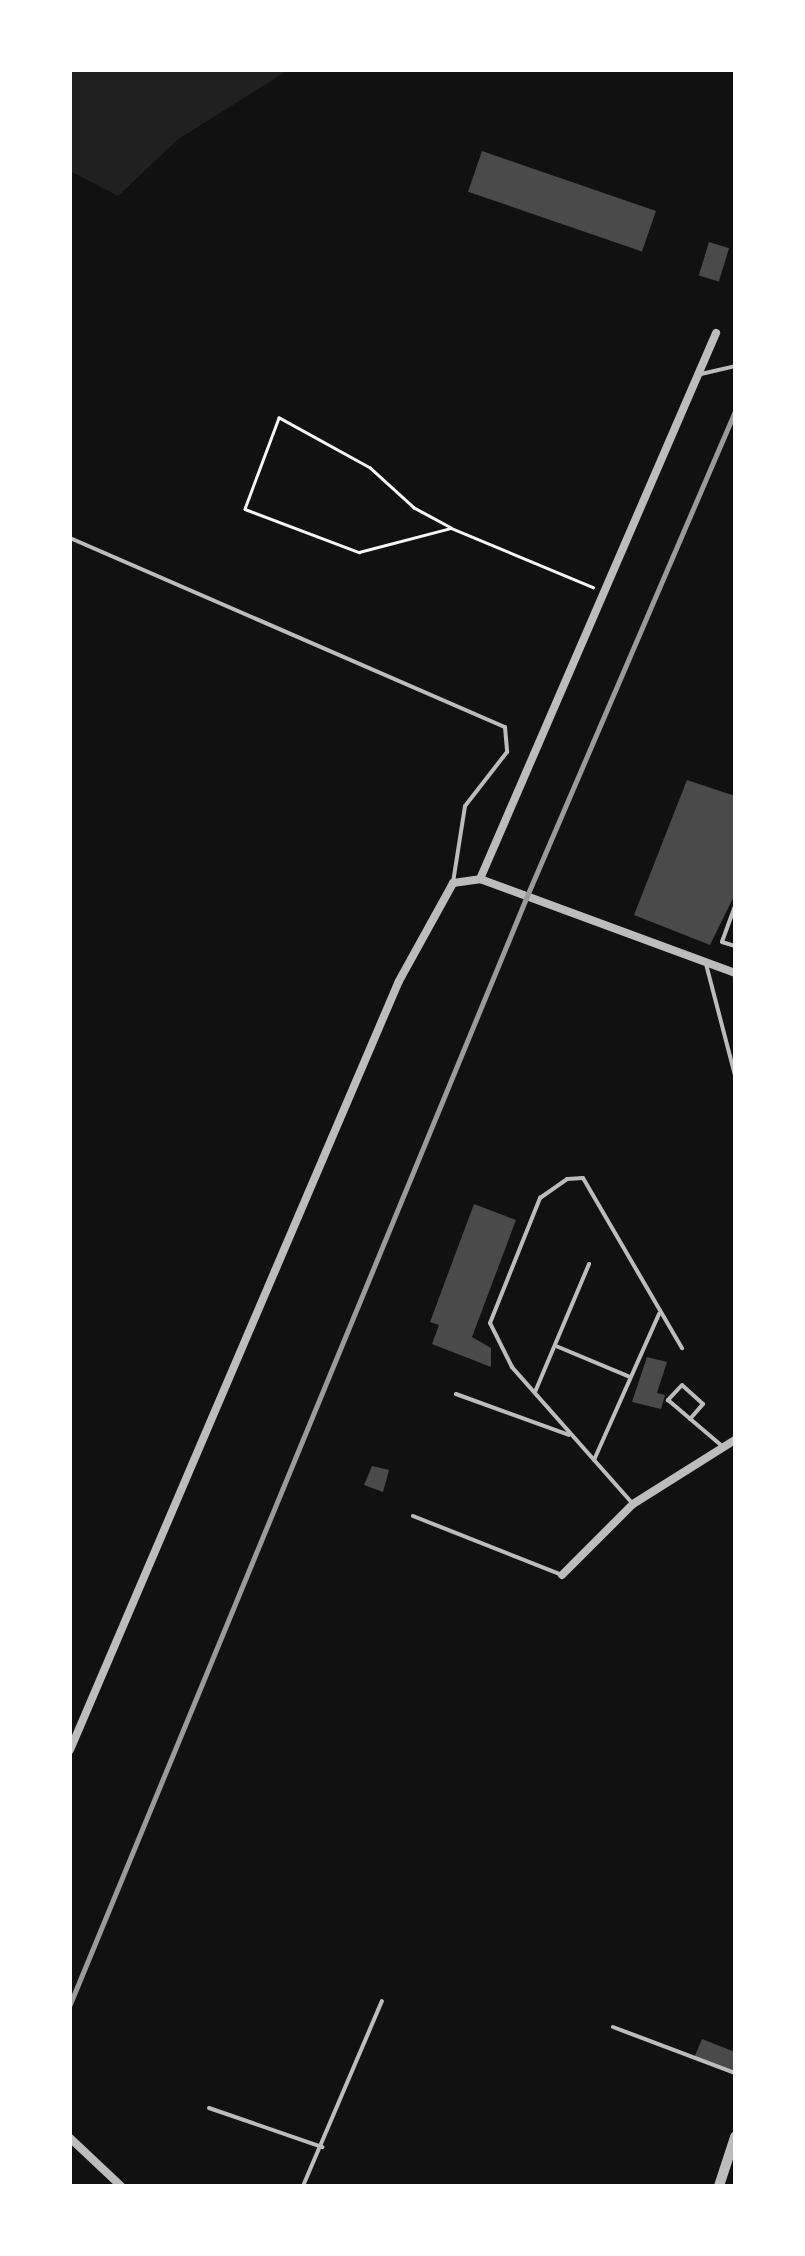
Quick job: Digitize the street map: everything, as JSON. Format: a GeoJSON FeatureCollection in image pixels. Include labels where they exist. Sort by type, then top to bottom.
{"type":"FeatureCollection","features":[{"type":"Feature","properties":{"kind":"street"},"geometry":{"type":"LineString","coordinates":[[480,879],[716,333]]}},
{"type":"Feature","properties":{"kind":"street"},"geometry":{"type":"LineString","coordinates":[[70,1750],[399,981],[453,883],[480,879],[735,973]]}},
{"type":"Feature","properties":{"kind":"street"},"geometry":{"type":"LineString","coordinates":[[562,1575],[633,1504],[735,1440]]}},
{"type":"Feature","properties":{"kind":"street"},"geometry":{"type":"LineString","coordinates":[[70,2138],[121,2186]]}},
{"type":"Feature","properties":{"kind":"street"},"geometry":{"type":"LineString","coordinates":[[719,2186],[734,2140]]}},
{"type":"Feature","properties":{"kind":"lane"},"geometry":{"type":"LineString","coordinates":[[698,375],[735,366]]}},
{"type":"Feature","properties":{"kind":"lane"},"geometry":{"type":"LineString","coordinates":[[70,538],[505,727],[506,752],[465,806],[453,883]]}},
{"type":"Feature","properties":{"kind":"lane"},"geometry":{"type":"LineString","coordinates":[[735,906],[722,942],[735,946]]}},
{"type":"Feature","properties":{"kind":"lane"},"geometry":{"type":"LineString","coordinates":[[706,963],[735,1075]]}},
{"type":"Feature","properties":{"kind":"lane"},"geometry":{"type":"LineString","coordinates":[[633,1504],[496,1344],[490,1323],[540,1198],[567,1179],[583,1178],[682,1348]]}},
{"type":"Feature","properties":{"kind":"lane"},"geometry":{"type":"LineString","coordinates":[[535,1392],[589,1264]]}},
{"type":"Feature","properties":{"kind":"lane"},"geometry":{"type":"LineString","coordinates":[[594,1460],[660,1312]]}},
{"type":"Feature","properties":{"kind":"lane"},"geometry":{"type":"LineString","coordinates":[[556,1346],[630,1377]]}},
{"type":"Feature","properties":{"kind":"lane"},"geometry":{"type":"LineString","coordinates":[[690,1420],[703,1404],[682,1385],[668,1400],[690,1420],[722,1446]]}},
{"type":"Feature","properties":{"kind":"lane"},"geometry":{"type":"LineString","coordinates":[[456,1394],[574,1437]]}},
{"type":"Feature","properties":{"kind":"lane"},"geometry":{"type":"LineString","coordinates":[[413,1516],[562,1575]]}},
{"type":"Feature","properties":{"kind":"lane"},"geometry":{"type":"LineString","coordinates":[[303,2186],[382,2001]]}},
{"type":"Feature","properties":{"kind":"lane"},"geometry":{"type":"LineString","coordinates":[[612,2028],[735,2073]]}},
{"type":"Feature","properties":{"kind":"lane"},"geometry":{"type":"LineString","coordinates":[[210,2108],[322,2147]]}},
{"type":"Feature","properties":{"kind":"path"},"geometry":{"type":"LineString","coordinates":[[451,528],[360,552],[245,510],[278,418],[370,468],[414,508],[451,528],[604,592]]}},
{"type":"Feature","properties":{"kind":"shaded area"},"geometry":{"type":"Polygon","coordinates":[[[70,70],[285,72],[177,140],[118,196],[70,171],[70,70]]]}},
{"type":"Feature","properties":{"kind":"building"},"geometry":{"type":"Polygon","coordinates":[[[482,151],[656,211],[642,252],[468,192],[482,151]]]}},
{"type":"Feature","properties":{"kind":"building"},"geometry":{"type":"Polygon","coordinates":[[[709,242],[729,248],[719,282],[699,275],[709,242]]]}},
{"type":"Feature","properties":{"kind":"building"},"geometry":{"type":"Polygon","coordinates":[[[687,780],[735,796],[735,894],[710,945],[634,915],[687,780]]]}},
{"type":"Feature","properties":{"kind":"building"},"geometry":{"type":"Polygon","coordinates":[[[474,1204],[516,1220],[472,1337],[491,1348],[491,1367],[432,1344],[439,1325],[430,1322],[474,1204]]]}},
{"type":"Feature","properties":{"kind":"building"},"geometry":{"type":"Polygon","coordinates":[[[647,1357],[667,1362],[657,1393],[665,1395],[661,1409],[632,1402],[647,1357]]]}},
{"type":"Feature","properties":{"kind":"building"},"geometry":{"type":"Polygon","coordinates":[[[372,1466],[389,1470],[383,1492],[364,1485],[372,1466]]]}},
{"type":"Feature","properties":{"kind":"building"},"geometry":{"type":"Polygon","coordinates":[[[702,2039],[735,2052],[735,2073],[694,2058],[702,2039]]]}},
{"type":"Feature","properties":{"kind":"railway"},"geometry":{"type":"LineString","coordinates":[[70,2004],[526,898],[735,411]]}}]}
